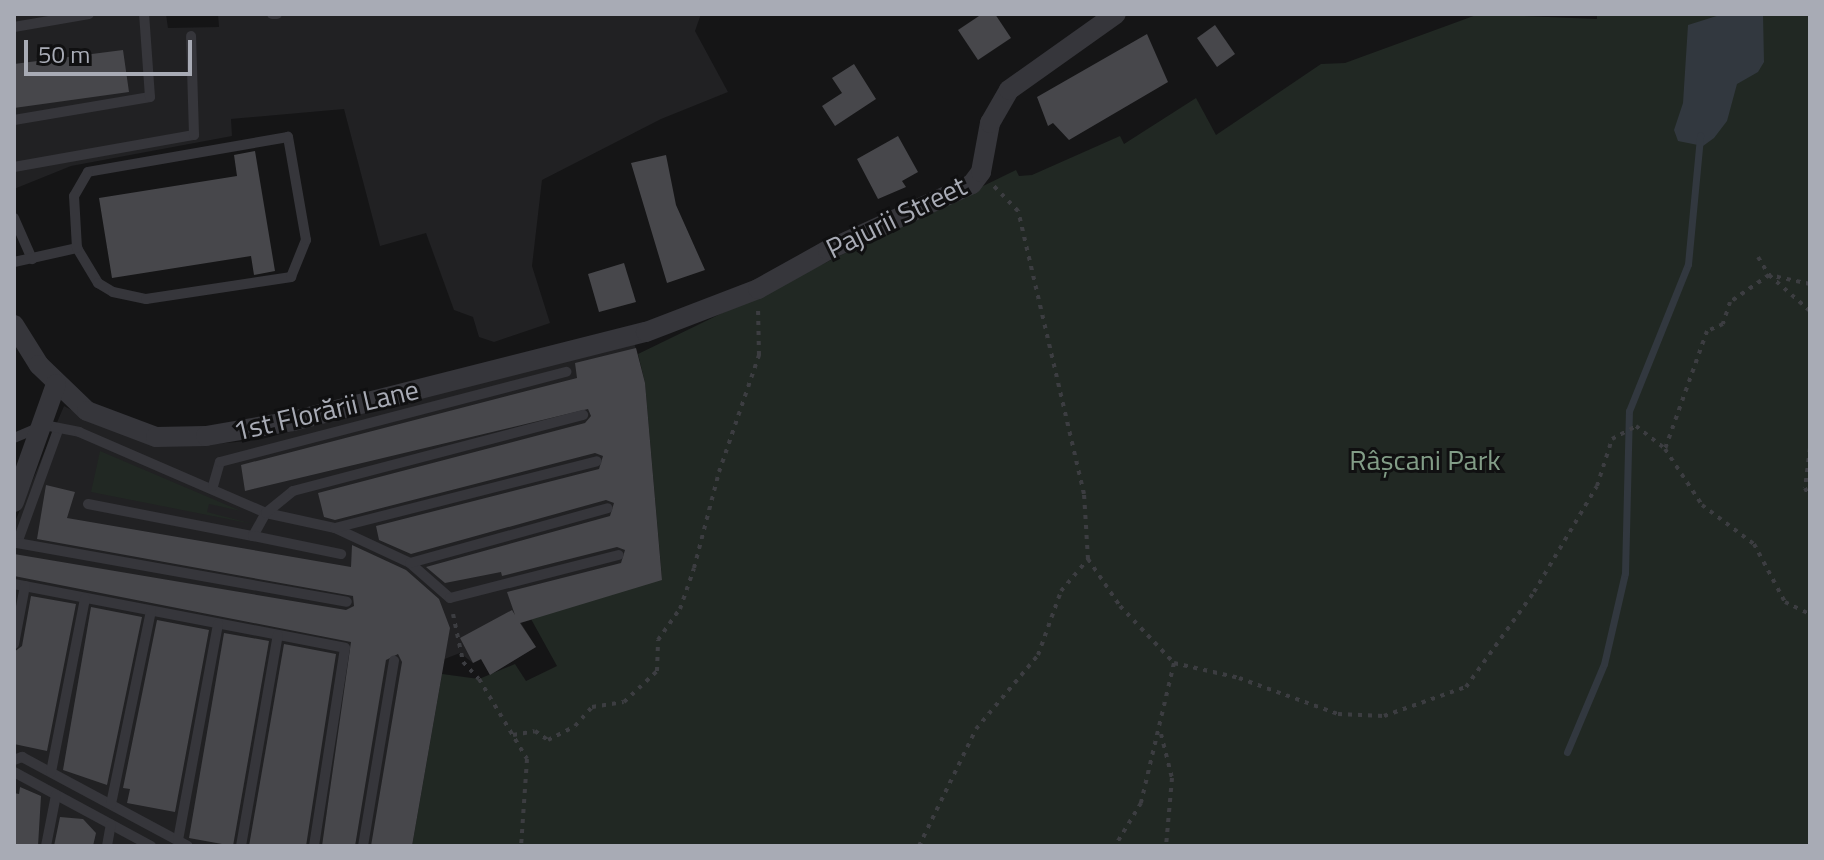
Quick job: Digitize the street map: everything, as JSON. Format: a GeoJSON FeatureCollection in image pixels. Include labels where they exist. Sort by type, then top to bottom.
{"type":"FeatureCollection","features":[{"type":"Feature","properties":{"kind":"street","name":"Pajurii Street"},"geometry":{"type":"LineString","coordinates":[[606,342],[758,289],[828,250],[959,193],[981,172],[982,144],[1009,90],[1116,14]]}},
{"type":"Feature","properties":{"kind":"street","name":"1st Florării Lane"},"geometry":{"type":"LineString","coordinates":[[14,325],[56,384],[87,411],[145,433],[206,436],[293,421],[606,342]]}},
{"type":"Feature","properties":{"kind":"street"},"geometry":{"type":"LineString","coordinates":[[14,502],[51,427],[56,384]]}},
{"type":"Feature","properties":{"kind":"lane"},"geometry":{"type":"LineString","coordinates":[[14,27],[89,14]]}},
{"type":"Feature","properties":{"kind":"lane"},"geometry":{"type":"LineString","coordinates":[[14,120],[150,97],[144,14]]}},
{"type":"Feature","properties":{"kind":"lane"},"geometry":{"type":"LineString","coordinates":[[14,167],[194,135],[191,36]]}},
{"type":"Feature","properties":{"kind":"lane"},"geometry":{"type":"LineString","coordinates":[[288,137],[306,240],[291,277],[166,300],[129,298],[98,283],[77,248],[74,196],[88,172],[288,137]]}},
{"type":"Feature","properties":{"kind":"lane"},"geometry":{"type":"LineString","coordinates":[[14,218],[32,259]]}},
{"type":"Feature","properties":{"kind":"lane"},"geometry":{"type":"LineString","coordinates":[[14,262],[77,248]]}},
{"type":"Feature","properties":{"kind":"lane"},"geometry":{"type":"LineString","coordinates":[[213,486],[220,462],[566,372]]}},
{"type":"Feature","properties":{"kind":"lane"},"geometry":{"type":"LineString","coordinates":[[253,536],[266,513],[293,491],[583,415]]}},
{"type":"Feature","properties":{"kind":"lane"},"geometry":{"type":"LineString","coordinates":[[51,427],[17,543],[347,602]]}},
{"type":"Feature","properties":{"kind":"lane"},"geometry":{"type":"LineString","coordinates":[[14,438],[51,427],[79,432],[213,486],[266,513],[335,528],[410,563],[450,598],[619,555]]}},
{"type":"Feature","properties":{"kind":"lane"},"geometry":{"type":"LineString","coordinates":[[335,528],[597,461]]}},
{"type":"Feature","properties":{"kind":"lane"},"geometry":{"type":"LineString","coordinates":[[88,504],[341,554]]}},
{"type":"Feature","properties":{"kind":"lane"},"geometry":{"type":"LineString","coordinates":[[410,563],[608,508]]}},
{"type":"Feature","properties":{"kind":"lane"},"geometry":{"type":"LineString","coordinates":[[14,644],[19,585],[345,648],[314,846]]}},
{"type":"Feature","properties":{"kind":"lane"},"geometry":{"type":"LineString","coordinates":[[51,772],[85,598]]}},
{"type":"Feature","properties":{"kind":"lane"},"geometry":{"type":"LineString","coordinates":[[111,804],[151,611]]}},
{"type":"Feature","properties":{"kind":"lane"},"geometry":{"type":"LineString","coordinates":[[178,840],[218,624]]}},
{"type":"Feature","properties":{"kind":"lane"},"geometry":{"type":"LineString","coordinates":[[241,846],[278,635]]}},
{"type":"Feature","properties":{"kind":"lane"},"geometry":{"type":"LineString","coordinates":[[363,846],[394,661]]}},
{"type":"Feature","properties":{"kind":"lane"},"geometry":{"type":"LineString","coordinates":[[14,760],[22,757],[188,846]]}},
{"type":"Feature","properties":{"kind":"lane"},"geometry":{"type":"LineString","coordinates":[[14,772],[151,846]]}},
{"type":"Feature","properties":{"kind":"lane"},"geometry":{"type":"LineString","coordinates":[[46,846],[56,795]]}},
{"type":"Feature","properties":{"kind":"lane"},"geometry":{"type":"LineString","coordinates":[[107,846],[111,824]]}},
{"type":"Feature","properties":{"kind":"path"},"geometry":{"type":"LineString","coordinates":[[981,172],[1018,211],[1084,494],[1088,559],[1120,606],[1174,663],[1239,678],[1338,714],[1384,716],[1466,687],[1534,592],[1597,486],[1612,439],[1636,426],[1665,449],[1702,505],[1754,544],[1785,602],[1810,614]]}},
{"type":"Feature","properties":{"kind":"path"},"geometry":{"type":"LineString","coordinates":[[1758,257],[1769,275],[1810,311]]}},
{"type":"Feature","properties":{"kind":"path"},"geometry":{"type":"LineString","coordinates":[[1665,449],[1707,331],[1723,324],[1730,302],[1769,275],[1810,284]]}},
{"type":"Feature","properties":{"kind":"path"},"geometry":{"type":"LineString","coordinates":[[513,735],[535,731],[548,740],[575,726],[592,707],[624,702],[657,671],[658,640],[680,609],[719,472],[759,355],[758,289]]}},
{"type":"Feature","properties":{"kind":"path"},"geometry":{"type":"LineString","coordinates":[[1810,448],[1805,488],[1810,498]]}},
{"type":"Feature","properties":{"kind":"path"},"geometry":{"type":"LineString","coordinates":[[919,846],[976,729],[1038,655],[1061,591],[1088,559]]}},
{"type":"Feature","properties":{"kind":"path"},"geometry":{"type":"LineString","coordinates":[[450,598],[463,662],[527,759],[521,846]]}},
{"type":"Feature","properties":{"kind":"path"},"geometry":{"type":"LineString","coordinates":[[1115,846],[1141,803],[1174,663]]}},
{"type":"Feature","properties":{"kind":"path"},"geometry":{"type":"LineString","coordinates":[[1160,732],[1172,778],[1166,846]]}},
{"type":"Feature","properties":{"kind":"shaded area"},"geometry":{"type":"Polygon","coordinates":[[[14,14],[166,14],[168,28],[219,27],[218,14],[701,14],[695,31],[728,92],[661,119],[542,180],[532,266],[550,323],[494,342],[479,337],[473,317],[454,310],[426,233],[380,246],[344,109],[231,119],[232,136],[71,166],[14,189],[14,14]]]}},
{"type":"Feature","properties":{"kind":"shaded area"},"geometry":{"type":"Polygon","coordinates":[[[1723,14],[1763,14],[1764,62],[1758,72],[1737,84],[1727,121],[1714,138],[1703,146],[1678,141],[1674,130],[1683,103],[1688,25],[1723,14]]]}},
{"type":"Feature","properties":{"kind":"shaded area"},"geometry":{"type":"Polygon","coordinates":[[[634,342],[645,383],[662,580],[521,623],[536,647],[490,675],[481,659],[473,663],[460,653],[424,667],[442,674],[412,846],[14,846],[14,524],[64,406],[90,420],[203,445],[258,440],[634,342]]]}},
{"type":"Feature","properties":{"kind":"green space","name":"Râșcani Park"},"geometry":{"type":"Polygon","coordinates":[[[1479,14],[1597,19],[1597,14],[1810,14],[1810,846],[412,846],[442,674],[479,679],[515,664],[526,681],[557,666],[531,619],[662,579],[645,383],[638,354],[1016,170],[1019,176],[1032,175],[1120,136],[1124,144],[1196,98],[1216,135],[1321,64],[1345,63],[1479,14]]]}},
{"type":"Feature","properties":{"kind":"green space"},"geometry":{"type":"Polygon","coordinates":[[[100,451],[241,511],[209,504],[207,512],[253,524],[91,492],[100,451]]]}},
{"type":"Feature","properties":{"kind":"building"},"geometry":{"type":"Polygon","coordinates":[[[982,14],[995,14],[1011,38],[978,60],[958,30],[982,14]]]}},
{"type":"Feature","properties":{"kind":"building"},"geometry":{"type":"Polygon","coordinates":[[[1215,25],[1235,54],[1217,67],[1197,38],[1215,25]]]}},
{"type":"Feature","properties":{"kind":"building"},"geometry":{"type":"Polygon","coordinates":[[[1147,34],[1168,82],[1069,140],[1053,123],[1048,126],[1037,97],[1147,34]]]}},
{"type":"Feature","properties":{"kind":"building"},"geometry":{"type":"Polygon","coordinates":[[[123,50],[129,92],[14,108],[14,64],[123,50]]]}},
{"type":"Feature","properties":{"kind":"building"},"geometry":{"type":"Polygon","coordinates":[[[854,64],[876,99],[835,126],[822,106],[842,93],[832,78],[854,64]]]}},
{"type":"Feature","properties":{"kind":"building"},"geometry":{"type":"Polygon","coordinates":[[[898,136],[918,172],[902,181],[906,187],[878,199],[857,159],[898,136]]]}},
{"type":"Feature","properties":{"kind":"building"},"geometry":{"type":"Polygon","coordinates":[[[255,151],[275,271],[254,275],[251,256],[112,278],[99,198],[237,176],[234,155],[255,151]]]}},
{"type":"Feature","properties":{"kind":"building"},"geometry":{"type":"Polygon","coordinates":[[[666,155],[676,205],[705,270],[667,283],[631,163],[666,155]]]}},
{"type":"Feature","properties":{"kind":"building"},"geometry":{"type":"Polygon","coordinates":[[[624,263],[636,302],[599,312],[588,274],[624,263]]]}},
{"type":"Feature","properties":{"kind":"building"},"geometry":{"type":"Polygon","coordinates":[[[636,348],[645,383],[662,580],[520,623],[536,647],[490,675],[481,659],[473,663],[460,638],[512,610],[515,615],[507,592],[621,563],[625,550],[617,547],[502,576],[501,572],[445,583],[426,567],[610,516],[614,503],[606,500],[411,554],[379,540],[376,526],[599,469],[603,456],[595,453],[335,520],[324,517],[318,493],[585,423],[591,416],[588,409],[245,491],[241,465],[577,378],[575,363],[636,348]]]}},
{"type":"Feature","properties":{"kind":"building"},"geometry":{"type":"Polygon","coordinates":[[[46,485],[75,492],[67,518],[351,567],[352,545],[406,570],[439,599],[450,628],[412,846],[371,846],[402,662],[398,654],[386,660],[355,846],[322,846],[351,642],[14,576],[14,554],[346,610],[354,606],[353,596],[37,539],[46,485]]]}},
{"type":"Feature","properties":{"kind":"building"},"geometry":{"type":"Polygon","coordinates":[[[31,596],[76,604],[47,751],[14,744],[14,652],[22,646],[31,596]]]}},
{"type":"Feature","properties":{"kind":"building"},"geometry":{"type":"Polygon","coordinates":[[[91,607],[142,617],[107,785],[63,770],[91,607]]]}},
{"type":"Feature","properties":{"kind":"building"},"geometry":{"type":"Polygon","coordinates":[[[157,620],[209,630],[175,812],[127,803],[130,789],[123,788],[157,620]]]}},
{"type":"Feature","properties":{"kind":"building"},"geometry":{"type":"Polygon","coordinates":[[[224,633],[269,641],[233,846],[189,838],[224,633]]]}},
{"type":"Feature","properties":{"kind":"building"},"geometry":{"type":"Polygon","coordinates":[[[284,644],[336,654],[306,846],[249,846],[284,644]]]}},
{"type":"Feature","properties":{"kind":"building"},"geometry":{"type":"Polygon","coordinates":[[[20,787],[41,796],[38,846],[14,846],[14,793],[19,794],[20,787]]]}},
{"type":"Feature","properties":{"kind":"building"},"geometry":{"type":"Polygon","coordinates":[[[60,817],[83,819],[96,833],[93,846],[54,846],[60,817]]]}},
{"type":"Feature","properties":{"kind":"waterway"},"geometry":{"type":"LineString","coordinates":[[1567,752],[1604,664],[1625,573],[1629,411],[1688,264],[1700,136]]}}]}
